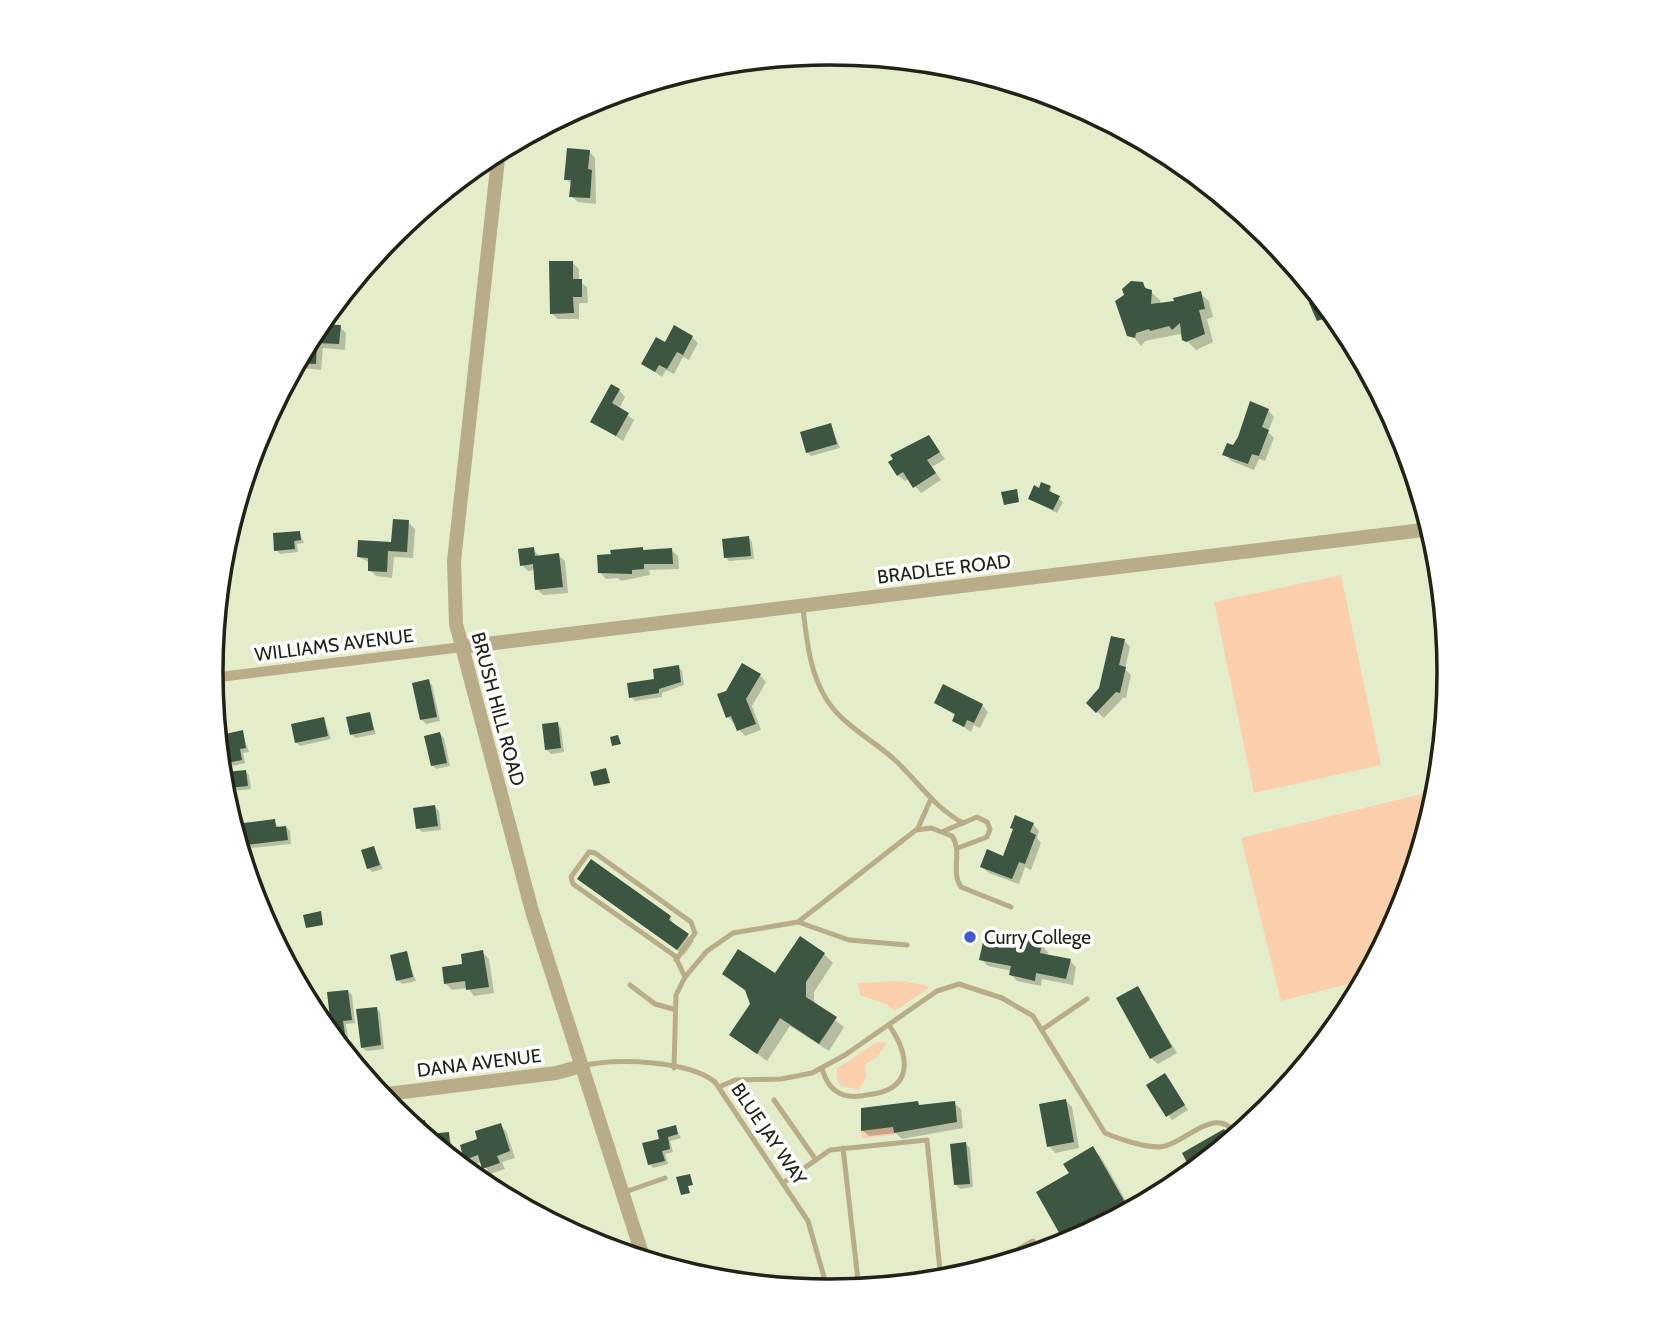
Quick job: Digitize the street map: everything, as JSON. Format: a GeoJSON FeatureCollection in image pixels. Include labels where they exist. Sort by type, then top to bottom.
{"type":"FeatureCollection","features":[{"type":"Feature","properties":{"kind":"street","name":"BRUSH HILL ROAD"},"geometry":{"type":"LineString","coordinates":[[497,164],[454,561],[453,603],[462,647],[532,911],[639,1248]]}},
{"type":"Feature","properties":{"kind":"street","name":"BRADLEE ROAD"},"geometry":{"type":"LineString","coordinates":[[462,647],[1421,530]]}},
{"type":"Feature","properties":{"kind":"street","name":"WILLIAMS AVENUE"},"geometry":{"type":"LineString","coordinates":[[223,677],[462,647]]}},
{"type":"Feature","properties":{"kind":"street","name":"DANA AVENUE"},"geometry":{"type":"LineString","coordinates":[[393,1093],[556,1073],[582,1066]]}},
{"type":"Feature","properties":{"kind":"lane"},"geometry":{"type":"LineString","coordinates":[[802,605],[808,649],[820,688],[828,702],[850,725],[891,755],[930,801],[963,823]]}},
{"type":"Feature","properties":{"kind":"lane"},"geometry":{"type":"LineString","coordinates":[[674,1068],[673,1009],[676,995],[685,977],[706,951],[725,937],[743,930],[798,922],[916,830],[925,819],[930,801]]}},
{"type":"Feature","properties":{"kind":"lane"},"geometry":{"type":"LineString","coordinates":[[944,831],[981,818],[987,822],[990,829],[984,839],[958,848]]}},
{"type":"Feature","properties":{"kind":"lane"},"geometry":{"type":"LineString","coordinates":[[916,830],[926,828],[944,831],[952,836],[958,848],[956,876],[961,887],[1010,906]]}},
{"type":"Feature","properties":{"kind":"lane"},"geometry":{"type":"LineString","coordinates":[[676,960],[695,933],[691,922],[595,853],[589,852],[571,877],[573,884],[675,956],[676,960],[685,977]]}},
{"type":"Feature","properties":{"kind":"lane"},"geometry":{"type":"LineString","coordinates":[[798,922],[849,940],[907,945]]}},
{"type":"Feature","properties":{"kind":"lane"},"geometry":{"type":"LineString","coordinates":[[719,1087],[735,1080],[781,1079],[822,1069],[937,991],[953,984],[973,987],[1019,1006],[1043,1029],[1105,1133],[1158,1147],[1212,1124],[1230,1129]]}},
{"type":"Feature","properties":{"kind":"lane"},"geometry":{"type":"LineString","coordinates":[[629,985],[655,1004],[673,1009]]}},
{"type":"Feature","properties":{"kind":"lane"},"geometry":{"type":"LineString","coordinates":[[1043,1029],[1087,999]]}},
{"type":"Feature","properties":{"kind":"lane"},"geometry":{"type":"LineString","coordinates":[[822,1069],[830,1086],[842,1095],[869,1095],[890,1090],[902,1074],[905,1060],[902,1047],[888,1025]]}},
{"type":"Feature","properties":{"kind":"lane","name":"BLUE JAY WAY"},"geometry":{"type":"LineString","coordinates":[[582,1066],[610,1062],[674,1068],[703,1074],[719,1087],[811,1230],[825,1279]]}},
{"type":"Feature","properties":{"kind":"lane"},"geometry":{"type":"LineString","coordinates":[[774,1100],[816,1160]]}},
{"type":"Feature","properties":{"kind":"lane"},"geometry":{"type":"LineString","coordinates":[[783,1184],[830,1150],[927,1140],[940,1269]]}},
{"type":"Feature","properties":{"kind":"lane"},"geometry":{"type":"LineString","coordinates":[[844,1148],[858,1278]]}},
{"type":"Feature","properties":{"kind":"lane"},"geometry":{"type":"LineString","coordinates":[[622,1193],[665,1178]]}},
{"type":"Feature","properties":{"kind":"lane"},"geometry":{"type":"LineString","coordinates":[[1019,1249],[1033,1241],[1034,1243]]}},
{"type":"Feature","properties":{"kind":"shaded area"},"geometry":{"type":"Polygon","coordinates":[[[1341,575],[1381,765],[1254,793],[1214,602],[1341,575]]]}},
{"type":"Feature","properties":{"kind":"shaded area"},"geometry":{"type":"Polygon","coordinates":[[[1425,793],[1417,829],[1391,904],[1375,941],[1351,983],[1281,1001],[1241,838],[1425,793]]]}},
{"type":"Feature","properties":{"kind":"shaded area"},"geometry":{"type":"Polygon","coordinates":[[[904,981],[930,987],[895,1011],[886,1004],[860,995],[858,983],[904,981]]]}},
{"type":"Feature","properties":{"kind":"shaded area"},"geometry":{"type":"Polygon","coordinates":[[[878,1042],[887,1043],[876,1058],[865,1064],[866,1077],[859,1090],[841,1086],[837,1079],[837,1068],[878,1042]]]}},
{"type":"Feature","properties":{"kind":"shaded area"},"geometry":{"type":"Polygon","coordinates":[[[893,1127],[894,1135],[862,1138],[861,1131],[893,1127]]]}},
{"type":"Feature","properties":{"kind":"building"},"geometry":{"type":"Polygon","coordinates":[[[567,148],[590,150],[590,198],[569,197],[571,180],[564,180],[567,148]]]}},
{"type":"Feature","properties":{"kind":"building"},"geometry":{"type":"Polygon","coordinates":[[[549,261],[573,261],[573,279],[582,279],[582,297],[573,297],[574,313],[550,314],[549,261]]]}},
{"type":"Feature","properties":{"kind":"building"},"geometry":{"type":"Polygon","coordinates":[[[1131,281],[1143,282],[1145,288],[1152,290],[1151,304],[1174,301],[1173,298],[1201,291],[1205,309],[1199,310],[1205,334],[1186,342],[1182,340],[1180,323],[1172,330],[1169,326],[1136,333],[1135,338],[1127,336],[1115,301],[1124,295],[1122,289],[1131,281]]]}},
{"type":"Feature","properties":{"kind":"building"},"geometry":{"type":"Polygon","coordinates":[[[1312,302],[1323,319],[1317,321],[1309,303],[1312,302]]]}},
{"type":"Feature","properties":{"kind":"building"},"geometry":{"type":"Polygon","coordinates":[[[332,325],[341,325],[339,344],[320,343],[332,325]]]}},
{"type":"Feature","properties":{"kind":"building"},"geometry":{"type":"Polygon","coordinates":[[[674,325],[693,336],[683,355],[677,352],[667,369],[659,365],[655,372],[641,364],[656,337],[665,342],[674,325]]]}},
{"type":"Feature","properties":{"kind":"building"},"geometry":{"type":"Polygon","coordinates":[[[317,348],[316,364],[307,364],[317,348]]]}},
{"type":"Feature","properties":{"kind":"building"},"geometry":{"type":"Polygon","coordinates":[[[611,384],[620,389],[612,403],[629,413],[616,436],[590,422],[611,384]]]}},
{"type":"Feature","properties":{"kind":"building"},"geometry":{"type":"Polygon","coordinates":[[[1250,401],[1269,409],[1262,427],[1269,430],[1259,456],[1252,454],[1248,464],[1222,455],[1227,443],[1233,445],[1238,437],[1250,401]]]}},
{"type":"Feature","properties":{"kind":"building"},"geometry":{"type":"Polygon","coordinates":[[[831,423],[837,444],[806,453],[800,432],[831,423]]]}},
{"type":"Feature","properties":{"kind":"building"},"geometry":{"type":"Polygon","coordinates":[[[929,435],[940,452],[927,460],[936,473],[913,488],[903,472],[897,476],[888,462],[893,459],[890,455],[929,435]]]}},
{"type":"Feature","properties":{"kind":"building"},"geometry":{"type":"Polygon","coordinates":[[[1041,482],[1051,486],[1049,491],[1060,496],[1053,510],[1028,499],[1034,485],[1039,488],[1041,482]]]}},
{"type":"Feature","properties":{"kind":"building"},"geometry":{"type":"Polygon","coordinates":[[[1017,489],[1019,502],[1004,505],[1001,492],[1017,489]]]}},
{"type":"Feature","properties":{"kind":"building"},"geometry":{"type":"Polygon","coordinates":[[[393,519],[409,520],[407,552],[388,551],[387,572],[368,571],[368,558],[357,557],[358,540],[391,542],[393,519]]]}},
{"type":"Feature","properties":{"kind":"building"},"geometry":{"type":"Polygon","coordinates":[[[300,531],[301,540],[294,541],[295,549],[274,551],[273,533],[300,531]]]}},
{"type":"Feature","properties":{"kind":"building"},"geometry":{"type":"Polygon","coordinates":[[[749,536],[751,556],[724,558],[722,539],[749,536]]]}},
{"type":"Feature","properties":{"kind":"building"},"geometry":{"type":"Polygon","coordinates":[[[534,547],[535,556],[559,553],[563,587],[535,590],[533,564],[520,566],[518,549],[534,547]]]}},
{"type":"Feature","properties":{"kind":"building"},"geometry":{"type":"Polygon","coordinates":[[[643,547],[643,550],[672,548],[673,564],[644,564],[644,569],[632,570],[632,574],[598,573],[597,555],[611,554],[610,550],[643,547]]]}},
{"type":"Feature","properties":{"kind":"building"},"geometry":{"type":"Polygon","coordinates":[[[1111,636],[1125,639],[1119,665],[1126,667],[1120,693],[1116,692],[1096,713],[1086,703],[1099,688],[1111,636]]]}},
{"type":"Feature","properties":{"kind":"building"},"geometry":{"type":"Polygon","coordinates":[[[742,663],[761,674],[746,699],[756,724],[737,731],[731,716],[726,718],[717,694],[726,691],[742,663]]]}},
{"type":"Feature","properties":{"kind":"building"},"geometry":{"type":"Polygon","coordinates":[[[679,665],[681,682],[659,689],[659,693],[629,698],[627,683],[654,679],[653,669],[679,665]]]}},
{"type":"Feature","properties":{"kind":"building"},"geometry":{"type":"Polygon","coordinates":[[[429,679],[437,717],[420,720],[412,683],[429,679]]]}},
{"type":"Feature","properties":{"kind":"building"},"geometry":{"type":"Polygon","coordinates":[[[943,684],[983,704],[974,723],[967,720],[964,727],[952,721],[955,714],[934,703],[943,684]]]}},
{"type":"Feature","properties":{"kind":"building"},"geometry":{"type":"Polygon","coordinates":[[[370,712],[374,730],[350,735],[346,717],[370,712]]]}},
{"type":"Feature","properties":{"kind":"building"},"geometry":{"type":"Polygon","coordinates":[[[324,717],[328,736],[295,743],[291,724],[324,717]]]}},
{"type":"Feature","properties":{"kind":"building"},"geometry":{"type":"Polygon","coordinates":[[[558,722],[561,748],[545,750],[542,724],[558,722]]]}},
{"type":"Feature","properties":{"kind":"building"},"geometry":{"type":"Polygon","coordinates":[[[243,730],[246,748],[240,749],[242,760],[230,762],[226,734],[243,730]]]}},
{"type":"Feature","properties":{"kind":"building"},"geometry":{"type":"Polygon","coordinates":[[[440,732],[447,763],[431,766],[424,736],[440,732]]]}},
{"type":"Feature","properties":{"kind":"building"},"geometry":{"type":"Polygon","coordinates":[[[618,735],[621,744],[612,746],[610,737],[618,735]]]}},
{"type":"Feature","properties":{"kind":"building"},"geometry":{"type":"Polygon","coordinates":[[[606,768],[610,783],[594,786],[590,772],[606,768]]]}},
{"type":"Feature","properties":{"kind":"building"},"geometry":{"type":"Polygon","coordinates":[[[246,770],[248,786],[234,787],[231,771],[246,770]]]}},
{"type":"Feature","properties":{"kind":"building"},"geometry":{"type":"Polygon","coordinates":[[[435,805],[438,826],[416,829],[413,808],[435,805]]]}},
{"type":"Feature","properties":{"kind":"building"},"geometry":{"type":"Polygon","coordinates":[[[1015,815],[1034,823],[1030,832],[1036,835],[1025,864],[1019,862],[1012,879],[980,867],[987,849],[1003,856],[1015,815]]]}},
{"type":"Feature","properties":{"kind":"building"},"geometry":{"type":"Polygon","coordinates":[[[275,819],[276,827],[286,826],[288,840],[248,845],[243,823],[275,819]]]}},
{"type":"Feature","properties":{"kind":"building"},"geometry":{"type":"Polygon","coordinates":[[[374,846],[380,865],[367,869],[361,850],[374,846]]]}},
{"type":"Feature","properties":{"kind":"building"},"geometry":{"type":"Polygon","coordinates":[[[591,859],[671,916],[669,920],[689,934],[677,950],[577,879],[591,859]]]}},
{"type":"Feature","properties":{"kind":"building"},"geometry":{"type":"Polygon","coordinates":[[[321,911],[323,925],[306,928],[303,915],[321,911]]]}},
{"type":"Feature","properties":{"kind":"building"},"geometry":{"type":"Polygon","coordinates":[[[800,936],[825,953],[806,982],[806,997],[837,1017],[819,1044],[780,1018],[757,1054],[729,1035],[750,1004],[745,990],[722,974],[738,949],[775,973],[800,936]]]}},
{"type":"Feature","properties":{"kind":"building"},"geometry":{"type":"Polygon","coordinates":[[[1016,938],[1042,944],[1040,953],[1071,959],[1066,979],[1036,973],[1035,981],[1009,975],[1011,966],[979,960],[983,942],[1013,948],[1016,938]]]}},
{"type":"Feature","properties":{"kind":"building"},"geometry":{"type":"Polygon","coordinates":[[[483,950],[489,987],[466,990],[465,981],[444,984],[442,967],[462,964],[461,954],[483,950]]]}},
{"type":"Feature","properties":{"kind":"building"},"geometry":{"type":"Polygon","coordinates":[[[407,951],[413,977],[396,981],[390,955],[407,951]]]}},
{"type":"Feature","properties":{"kind":"building"},"geometry":{"type":"Polygon","coordinates":[[[1138,986],[1172,1047],[1150,1059],[1116,998],[1138,986]]]}},
{"type":"Feature","properties":{"kind":"building"},"geometry":{"type":"Polygon","coordinates":[[[348,990],[352,1020],[343,1021],[345,1034],[330,1016],[327,992],[348,990]]]}},
{"type":"Feature","properties":{"kind":"building"},"geometry":{"type":"Polygon","coordinates":[[[377,1007],[381,1045],[361,1048],[356,1009],[377,1007]]]}},
{"type":"Feature","properties":{"kind":"building"},"geometry":{"type":"Polygon","coordinates":[[[1165,1073],[1185,1105],[1166,1117],[1146,1085],[1165,1073]]]}},
{"type":"Feature","properties":{"kind":"building"},"geometry":{"type":"Polygon","coordinates":[[[1066,1099],[1074,1142],[1047,1147],[1039,1104],[1066,1099]]]}},
{"type":"Feature","properties":{"kind":"building"},"geometry":{"type":"Polygon","coordinates":[[[918,1101],[919,1105],[955,1101],[957,1122],[894,1133],[893,1127],[861,1131],[861,1108],[918,1101]]]}},
{"type":"Feature","properties":{"kind":"building"},"geometry":{"type":"Polygon","coordinates":[[[501,1123],[510,1151],[497,1156],[500,1163],[482,1169],[478,1155],[467,1159],[463,1156],[460,1145],[477,1139],[475,1131],[501,1123]]]}},
{"type":"Feature","properties":{"kind":"building"},"geometry":{"type":"Polygon","coordinates":[[[676,1125],[678,1134],[668,1137],[670,1149],[662,1151],[665,1161],[648,1165],[642,1143],[659,1139],[657,1130],[676,1125]]]}},
{"type":"Feature","properties":{"kind":"building"},"geometry":{"type":"Polygon","coordinates":[[[1224,1129],[1226,1132],[1187,1163],[1182,1153],[1224,1129]]]}},
{"type":"Feature","properties":{"kind":"building"},"geometry":{"type":"Polygon","coordinates":[[[449,1132],[448,1144],[435,1133],[449,1132]]]}},
{"type":"Feature","properties":{"kind":"building"},"geometry":{"type":"Polygon","coordinates":[[[966,1142],[970,1184],[954,1185],[950,1144],[966,1142]]]}},
{"type":"Feature","properties":{"kind":"building"},"geometry":{"type":"Polygon","coordinates":[[[1093,1146],[1125,1203],[1060,1234],[1036,1192],[1069,1173],[1063,1164],[1093,1146]]]}},
{"type":"Feature","properties":{"kind":"building"},"geometry":{"type":"Polygon","coordinates":[[[690,1174],[693,1185],[688,1186],[690,1193],[681,1195],[676,1177],[690,1174]]]}},
{"type":"Feature","properties":{"kind":"place","name":"Curry College"},"geometry":{"type":"Point","coordinates":[970,937]}}]}
